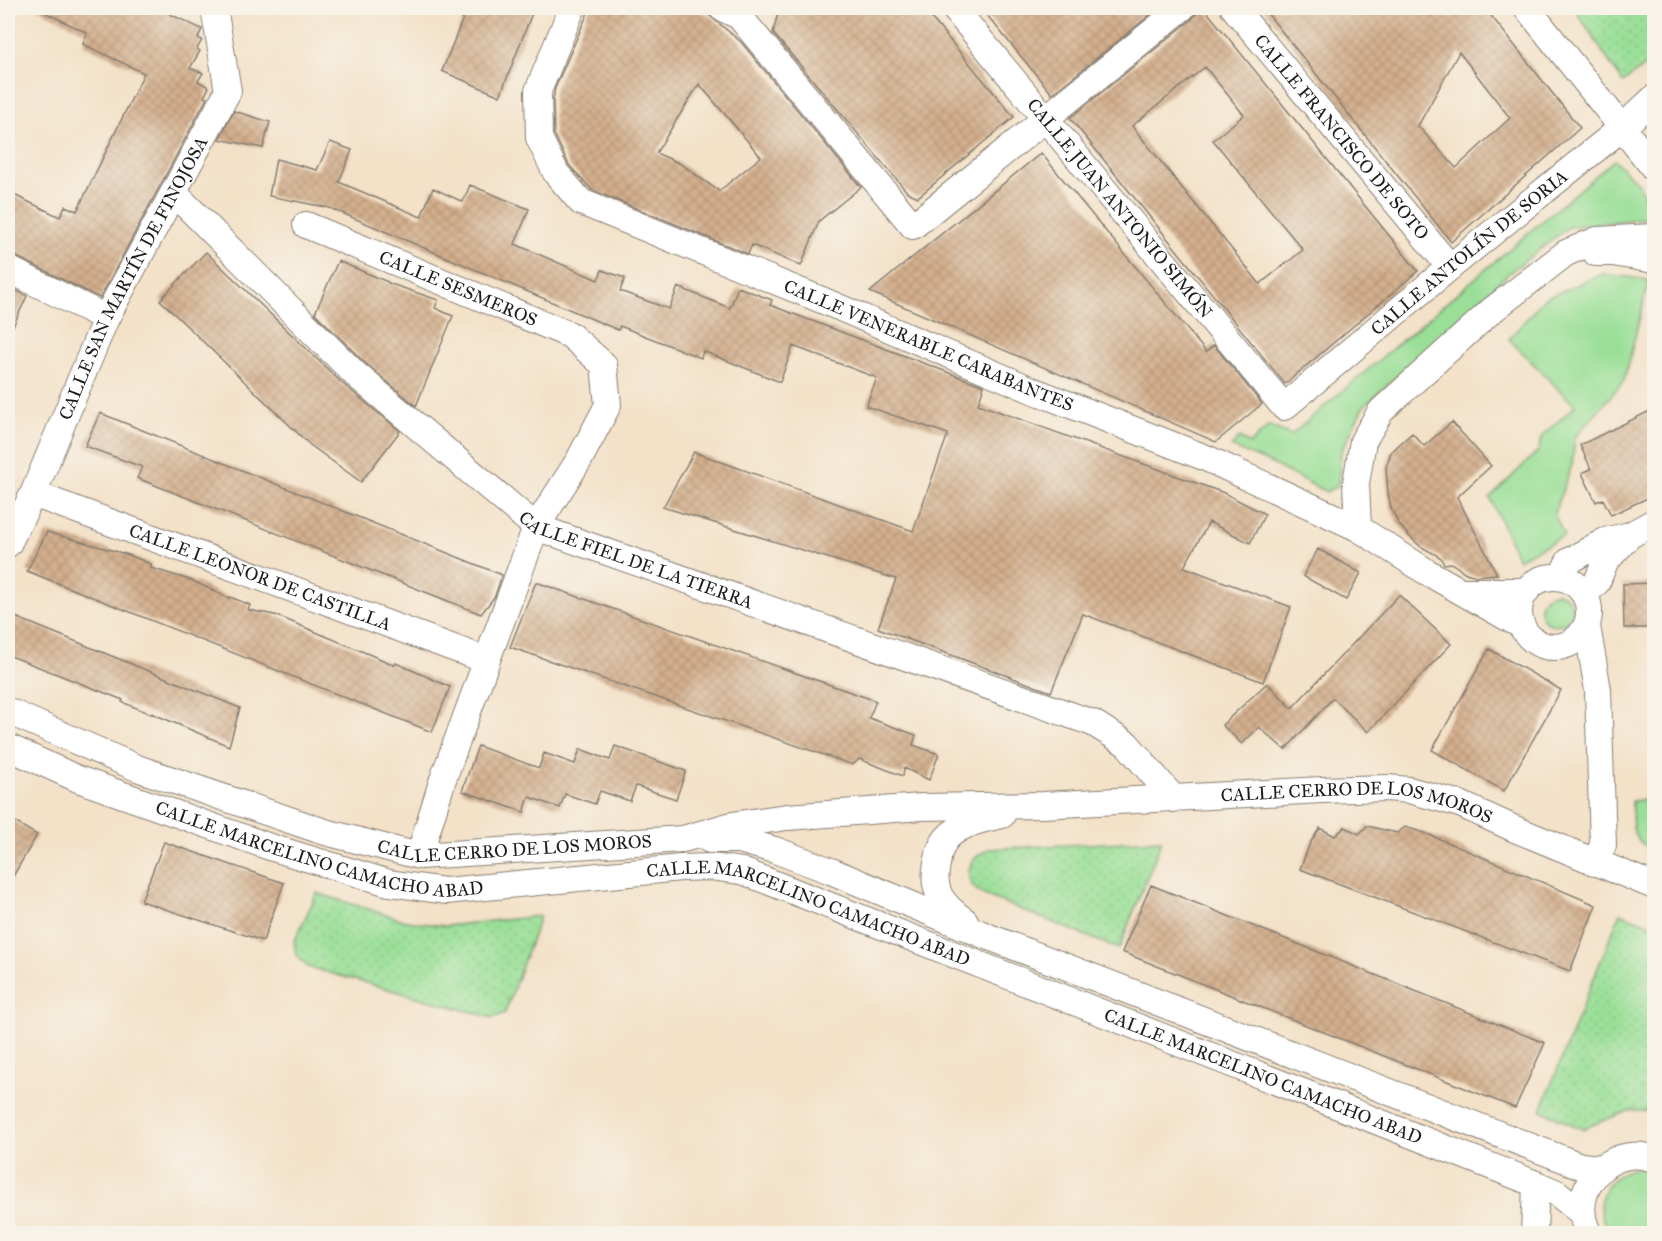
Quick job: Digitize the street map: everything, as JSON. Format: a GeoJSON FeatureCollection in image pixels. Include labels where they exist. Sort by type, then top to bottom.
{"type":"FeatureCollection","features":[{"type":"Feature","properties":{"kind":"street","name":"CALLE VENERABLE CARABANTES"},"geometry":{"type":"LineString","coordinates":[[572,8],[538,91],[539,138],[556,172],[581,202],[824,301],[1032,390],[1206,458],[1358,528],[1427,572],[1522,626]]}},
{"type":"Feature","properties":{"kind":"street","name":"CALLE JUAN ANTONIO SIMÓN"},"geometry":{"type":"LineString","coordinates":[[954,8],[1284,407]]}},
{"type":"Feature","properties":{"kind":"street"},"geometry":{"type":"LineString","coordinates":[[736,10],[913,226],[1182,8]]}},
{"type":"Feature","properties":{"kind":"street","name":"CALLE FRANCISCO DE SOTO"},"geometry":{"type":"LineString","coordinates":[[1234,8],[1450,267]]}},
{"type":"Feature","properties":{"kind":"street"},"geometry":{"type":"LineString","coordinates":[[1527,8],[1654,168]]}},
{"type":"Feature","properties":{"kind":"street","name":"CALLE SAN MARTÍN DE FINOJOSA"},"geometry":{"type":"LineString","coordinates":[[8,544],[33,494],[106,318],[228,91],[211,9]]}},
{"type":"Feature","properties":{"kind":"street","name":"CALLE ANTOLÍN DE SORIA"},"geometry":{"type":"LineString","coordinates":[[1284,407],[1450,267],[1623,127],[1654,98]]}},
{"type":"Feature","properties":{"kind":"street","name":"CALLE FIEL DE LA TIERRA"},"geometry":{"type":"LineString","coordinates":[[174,193],[354,373],[536,527],[1093,723],[1127,744],[1174,799]]}},
{"type":"Feature","properties":{"kind":"street","name":"CALLE SESMEROS"},"geometry":{"type":"LineString","coordinates":[[306,225],[570,335],[604,365],[608,405],[579,460],[536,527]]}},
{"type":"Feature","properties":{"kind":"street"},"geometry":{"type":"LineString","coordinates":[[1358,528],[1356,483],[1363,441],[1380,411],[1491,311],[1566,253],[1597,240],[1654,237]]}},
{"type":"Feature","properties":{"kind":"street"},"geometry":{"type":"LineString","coordinates":[[1566,253],[1613,253],[1654,260]]}},
{"type":"Feature","properties":{"kind":"street"},"geometry":{"type":"LineString","coordinates":[[8,269],[106,318]]}},
{"type":"Feature","properties":{"kind":"street","name":"CALLE LEONOR DE CASTILLA"},"geometry":{"type":"LineString","coordinates":[[33,494],[486,660]]}},
{"type":"Feature","properties":{"kind":"street"},"geometry":{"type":"LineString","coordinates":[[1561,578],[1569,561],[1605,541],[1630,535],[1654,522]]}},
{"type":"Feature","properties":{"kind":"street"},"geometry":{"type":"LineString","coordinates":[[419,856],[443,778],[536,527]]}},
{"type":"Feature","properties":{"kind":"street"},"geometry":{"type":"LineString","coordinates":[[1585,594],[1597,582],[1605,562],[1630,535]]}},
{"type":"Feature","properties":{"kind":"street"},"geometry":{"type":"LineString","coordinates":[[1587,626],[1575,640],[1558,647],[1547,646],[1537,643],[1528,636],[1522,626],[1519,608],[1526,591],[1541,579],[1551,577],[1570,581],[1585,594],[1589,604],[1587,626],[1598,690],[1603,845],[1595,863]]}},
{"type":"Feature","properties":{"kind":"street","name":"CALLE VENERABLE CARABANTES"},"geometry":{"type":"LineString","coordinates":[[1462,591],[1526,591]]}},
{"type":"Feature","properties":{"kind":"street"},"geometry":{"type":"LineString","coordinates":[[1558,647],[1598,690]]}},
{"type":"Feature","properties":{"kind":"street","name":"CALLE CERRO DE LOS MOROS"},"geometry":{"type":"LineString","coordinates":[[8,711],[137,768],[326,832],[419,856],[683,839],[732,825],[788,817],[922,807],[1043,805],[1387,788],[1408,790],[1460,804],[1654,886]]}},
{"type":"Feature","properties":{"kind":"street","name":"CALLE MARCELINO CAMACHO ABAD"},"geometry":{"type":"LineString","coordinates":[[8,747],[99,786],[270,847],[389,883],[446,891],[681,868],[711,867],[742,871],[1536,1184],[1557,1193],[1586,1223]]}},
{"type":"Feature","properties":{"kind":"street","name":"CALLE CERRO DE LOS MOROS"},"geometry":{"type":"LineString","coordinates":[[984,935],[947,908],[938,893],[934,874],[940,852],[948,837],[974,821],[1043,805]]}},
{"type":"Feature","properties":{"kind":"street","name":"CALLE MARCELINO CAMACHO ABAD"},"geometry":{"type":"LineString","coordinates":[[683,839],[739,840],[776,850],[984,935],[1581,1166],[1601,1168]]}},
{"type":"Feature","properties":{"kind":"street"},"geometry":{"type":"LineString","coordinates":[[1586,1223],[1584,1195],[1590,1180],[1601,1168],[1615,1159],[1630,1155],[1652,1156]]}},
{"type":"Feature","properties":{"kind":"street"},"geometry":{"type":"LineString","coordinates":[[1534,1233],[1536,1184]]}},
{"type":"Feature","properties":{"kind":"green space"},"geometry":{"type":"Polygon","coordinates":[[[1574,8],[1654,8],[1654,58],[1623,83],[1574,8]]]}},
{"type":"Feature","properties":{"kind":"green space"},"geometry":{"type":"Polygon","coordinates":[[[1614,160],[1637,182],[1654,217],[1569,227],[1509,273],[1363,407],[1341,452],[1338,486],[1326,492],[1268,462],[1231,447],[1239,438],[1250,444],[1269,426],[1291,435],[1614,160]]]}},
{"type":"Feature","properties":{"kind":"green space"},"geometry":{"type":"Polygon","coordinates":[[[1603,274],[1649,280],[1624,381],[1575,437],[1572,465],[1554,513],[1564,536],[1518,559],[1490,498],[1538,451],[1543,435],[1575,406],[1509,339],[1545,298],[1603,274]]]}},
{"type":"Feature","properties":{"kind":"green space"},"geometry":{"type":"Polygon","coordinates":[[[1556,593],[1567,598],[1572,609],[1567,620],[1556,625],[1545,620],[1540,609],[1545,598],[1556,593]]]}},
{"type":"Feature","properties":{"kind":"green space"},"geometry":{"type":"Polygon","coordinates":[[[1654,799],[1654,850],[1640,842],[1636,836],[1632,801],[1654,799]]]}},
{"type":"Feature","properties":{"kind":"green space"},"geometry":{"type":"Polygon","coordinates":[[[1162,840],[1119,949],[982,894],[975,888],[969,876],[971,864],[981,853],[989,849],[1162,840]]]}},
{"type":"Feature","properties":{"kind":"green space"},"geometry":{"type":"Polygon","coordinates":[[[317,893],[406,921],[445,926],[540,916],[505,1013],[493,1018],[308,967],[296,955],[294,942],[317,893]]]}},
{"type":"Feature","properties":{"kind":"green space"},"geometry":{"type":"Polygon","coordinates":[[[1620,913],[1654,926],[1654,1109],[1652,1112],[1631,1110],[1582,1129],[1541,1110],[1620,913]]]}},
{"type":"Feature","properties":{"kind":"green space"},"geometry":{"type":"Polygon","coordinates":[[[1631,1169],[1643,1169],[1654,1173],[1654,1233],[1612,1233],[1601,1214],[1600,1205],[1606,1188],[1613,1180],[1631,1169]]]}},
{"type":"Feature","properties":{"kind":"building"},"geometry":{"type":"Polygon","coordinates":[[[36,8],[157,8],[202,29],[198,38],[202,40],[197,49],[200,51],[190,68],[203,73],[198,81],[209,87],[204,97],[207,98],[100,298],[8,254],[8,192],[60,217],[65,206],[77,211],[144,73],[83,44],[87,33],[36,8]]]}},
{"type":"Feature","properties":{"kind":"building"},"geometry":{"type":"Polygon","coordinates":[[[467,8],[534,8],[500,96],[442,71],[467,8]]]}},
{"type":"Feature","properties":{"kind":"building"},"geometry":{"type":"Polygon","coordinates":[[[590,8],[692,8],[709,15],[741,42],[861,187],[819,221],[801,266],[752,245],[748,254],[592,190],[569,165],[554,134],[555,88],[590,8]],[[699,84],[656,153],[679,163],[719,191],[761,157],[699,84]]]}},
{"type":"Feature","properties":{"kind":"building"},"geometry":{"type":"Polygon","coordinates":[[[784,8],[923,8],[1014,117],[918,197],[907,192],[773,33],[778,13],[784,8]]]}},
{"type":"Feature","properties":{"kind":"building"},"geometry":{"type":"Polygon","coordinates":[[[981,8],[1159,8],[1052,94],[981,8]]]}},
{"type":"Feature","properties":{"kind":"building"},"geometry":{"type":"Polygon","coordinates":[[[1197,8],[1204,8],[1418,271],[1285,384],[1070,118],[1196,14],[1197,8]],[[1205,67],[1132,126],[1260,284],[1303,250],[1213,140],[1244,115],[1205,67]]]}},
{"type":"Feature","properties":{"kind":"building"},"geometry":{"type":"Polygon","coordinates":[[[1263,8],[1485,8],[1580,128],[1451,242],[1263,8]],[[1459,52],[1418,126],[1456,168],[1510,118],[1459,52]]]}},
{"type":"Feature","properties":{"kind":"building"},"geometry":{"type":"Polygon","coordinates":[[[234,111],[270,122],[263,148],[219,139],[234,111]]]}},
{"type":"Feature","properties":{"kind":"building"},"geometry":{"type":"Polygon","coordinates":[[[330,142],[352,150],[339,182],[421,217],[433,188],[463,202],[470,185],[529,209],[515,244],[598,280],[602,270],[625,278],[620,291],[669,309],[678,287],[730,308],[738,287],[772,300],[770,305],[984,386],[978,404],[1224,493],[1265,514],[1250,543],[1209,522],[1184,567],[1291,607],[1263,682],[1083,614],[1051,692],[878,628],[896,579],[663,507],[694,452],[913,531],[948,434],[866,406],[877,378],[793,346],[780,382],[703,351],[701,358],[620,326],[618,330],[330,208],[269,196],[276,159],[317,170],[330,142]]]}},
{"type":"Feature","properties":{"kind":"building"},"geometry":{"type":"Polygon","coordinates":[[[1041,153],[1206,352],[1214,345],[1262,404],[1216,442],[870,292],[1041,153]]]}},
{"type":"Feature","properties":{"kind":"building"},"geometry":{"type":"Polygon","coordinates":[[[206,252],[343,384],[400,431],[361,482],[310,445],[160,300],[206,252]]]}},
{"type":"Feature","properties":{"kind":"building"},"geometry":{"type":"Polygon","coordinates":[[[338,261],[388,283],[438,300],[435,308],[453,316],[416,406],[364,362],[315,313],[338,261]]]}},
{"type":"Feature","properties":{"kind":"building"},"geometry":{"type":"Polygon","coordinates":[[[8,286],[27,296],[8,337],[8,286]]]}},
{"type":"Feature","properties":{"kind":"building"},"geometry":{"type":"Polygon","coordinates":[[[1654,409],[1654,495],[1611,515],[1603,499],[1596,502],[1582,473],[1591,469],[1580,445],[1654,409]]]}},
{"type":"Feature","properties":{"kind":"building"},"geometry":{"type":"Polygon","coordinates":[[[100,413],[502,575],[495,596],[481,614],[137,478],[142,467],[85,446],[100,413]]]}},
{"type":"Feature","properties":{"kind":"building"},"geometry":{"type":"Polygon","coordinates":[[[1452,422],[1491,466],[1457,497],[1497,574],[1476,576],[1466,573],[1451,563],[1444,564],[1440,557],[1420,546],[1409,536],[1398,523],[1391,508],[1386,467],[1391,452],[1412,433],[1424,446],[1452,422]]]}},
{"type":"Feature","properties":{"kind":"building"},"geometry":{"type":"Polygon","coordinates":[[[47,532],[129,555],[151,564],[151,568],[193,581],[250,605],[248,610],[275,615],[450,687],[432,732],[27,571],[47,532]]]}},
{"type":"Feature","properties":{"kind":"building"},"geometry":{"type":"Polygon","coordinates":[[[1318,549],[1361,573],[1346,600],[1303,576],[1318,549]]]}},
{"type":"Feature","properties":{"kind":"building"},"geometry":{"type":"Polygon","coordinates":[[[536,582],[876,701],[869,718],[916,735],[913,745],[939,754],[929,780],[904,768],[903,776],[859,759],[853,765],[510,647],[536,582]]]}},
{"type":"Feature","properties":{"kind":"building"},"geometry":{"type":"Polygon","coordinates":[[[1654,583],[1654,628],[1624,628],[1623,584],[1654,583]]]}},
{"type":"Feature","properties":{"kind":"building"},"geometry":{"type":"Polygon","coordinates":[[[1399,595],[1451,644],[1368,732],[1333,698],[1285,750],[1259,727],[1242,744],[1222,725],[1267,683],[1292,708],[1399,595]]]}},
{"type":"Feature","properties":{"kind":"building"},"geometry":{"type":"Polygon","coordinates":[[[8,614],[240,708],[229,746],[122,702],[123,700],[8,655],[8,614]]]}},
{"type":"Feature","properties":{"kind":"building"},"geometry":{"type":"Polygon","coordinates":[[[1489,649],[1561,690],[1504,791],[1432,750],[1489,649]]]}},
{"type":"Feature","properties":{"kind":"building"},"geometry":{"type":"Polygon","coordinates":[[[478,746],[539,768],[544,753],[575,764],[580,749],[610,760],[615,746],[686,771],[676,799],[636,786],[630,801],[600,791],[595,804],[565,794],[560,808],[529,797],[524,812],[462,791],[478,746]]]}},
{"type":"Feature","properties":{"kind":"building"},"geometry":{"type":"Polygon","coordinates":[[[8,818],[37,835],[8,885],[8,818]]]}},
{"type":"Feature","properties":{"kind":"building"},"geometry":{"type":"Polygon","coordinates":[[[1367,826],[1397,833],[1405,827],[1425,833],[1596,905],[1570,971],[1300,869],[1310,843],[1320,828],[1335,836],[1345,827],[1359,834],[1367,826]]]}},
{"type":"Feature","properties":{"kind":"building"},"geometry":{"type":"Polygon","coordinates":[[[164,842],[284,883],[263,941],[141,901],[164,842]]]}},
{"type":"Feature","properties":{"kind":"building"},"geometry":{"type":"Polygon","coordinates":[[[1151,885],[1545,1043],[1515,1108],[1122,952],[1151,885]]]}}]}
